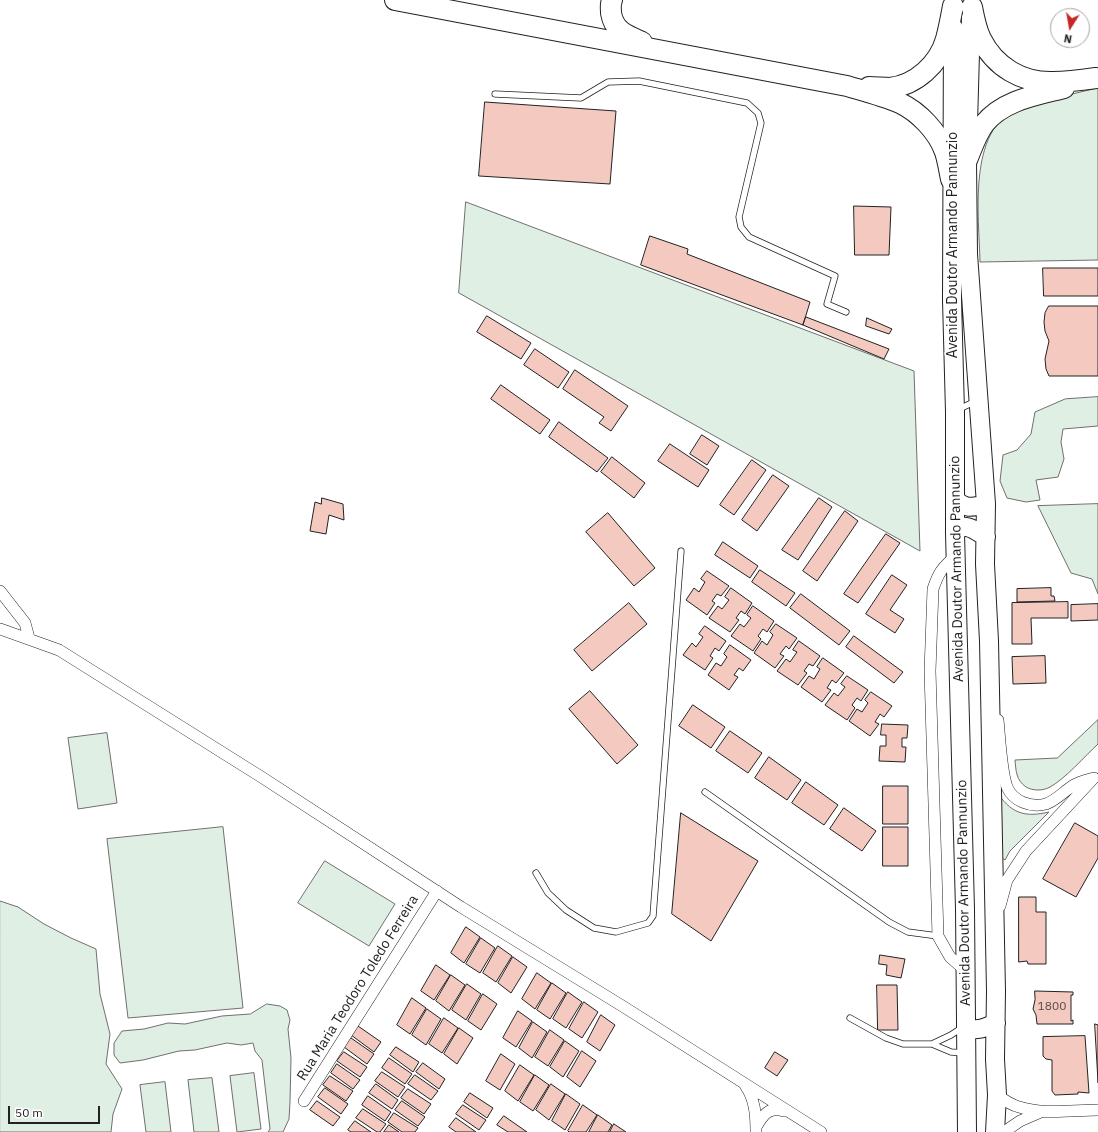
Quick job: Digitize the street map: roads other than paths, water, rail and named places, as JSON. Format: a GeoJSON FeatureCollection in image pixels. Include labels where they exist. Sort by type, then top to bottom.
{"type":"FeatureCollection","features":[{"type":"Feature","properties":{"kind":"highway"},"geometry":{"type":"LineString","coordinates":[[395,0],[847,86],[889,88],[900,86],[918,78],[935,60],[942,50],[962,3]]}},
{"type":"Feature","properties":{"kind":"highway"},"geometry":{"type":"LineString","coordinates":[[612,0],[610,4],[613,21],[622,33],[665,52]]}},
{"type":"Feature","properties":{"kind":"highway"},"geometry":{"type":"LineString","coordinates":[[962,3],[979,32],[988,52],[1006,70],[1026,79],[1052,83],[1097,78]]}},
{"type":"Feature","properties":{"kind":"highway"},"geometry":{"type":"LineString","coordinates":[[967,160],[978,133],[993,114],[999,110],[1014,102],[1097,78]]}},
{"type":"Feature","properties":{"kind":"highway"},"geometry":{"type":"LineString","coordinates":[[847,86],[900,104],[913,111],[932,130],[942,146],[951,179]]}},
{"type":"Feature","properties":{"kind":"main road","name":"Avenida Doutor Armando Pannunzio"},"geometry":{"type":"LineString","coordinates":[[962,3],[967,160],[968,254],[986,504],[985,564],[989,641],[996,1023],[997,1095],[995,1132]]}},
{"type":"Feature","properties":{"kind":"main road","name":"Avenida Doutor Armando Pannunzio"},"geometry":{"type":"LineString","coordinates":[[962,3],[951,179],[955,412],[955,557],[966,909],[967,1132]]}},
{"type":"Feature","properties":{"kind":"main road"},"geometry":{"type":"LineString","coordinates":[[955,499],[961,505],[970,508],[986,504]]}},
{"type":"Feature","properties":{"kind":"main road"},"geometry":{"type":"LineString","coordinates":[[955,533],[960,527],[967,527],[986,537]]}},
{"type":"Feature","properties":{"kind":"main road"},"geometry":{"type":"LineString","coordinates":[[966,1026],[977,1030],[996,1023]]}},
{"type":"Feature","properties":{"kind":"main road"},"geometry":{"type":"LineString","coordinates":[[966,1054],[977,1047],[986,1050],[996,1059]]}},
{"type":"Feature","properties":{"kind":"street"},"geometry":{"type":"LineString","coordinates":[[955,557],[944,566],[936,577],[933,589],[930,671],[938,936],[950,957],[966,971]]}},
{"type":"Feature","properties":{"kind":"street"},"geometry":{"type":"LineString","coordinates":[[0,591],[25,623],[28,638]]}},
{"type":"Feature","properties":{"kind":"street"},"geometry":{"type":"LineString","coordinates":[[0,628],[60,650],[263,778],[461,907],[821,1132]]}},
{"type":"Feature","properties":{"kind":"street"},"geometry":{"type":"LineString","coordinates":[[989,641],[1004,774],[1011,793],[1021,802],[1029,805],[1044,804],[1053,801],[1074,785],[1096,776]]}},
{"type":"Feature","properties":{"kind":"street"},"geometry":{"type":"LineString","coordinates":[[994,930],[1007,880],[1019,861],[1034,841],[1096,776]]}},
{"type":"Feature","properties":{"kind":"street","name":"Rua Maria Teodoro Toledo Ferreira"},"geometry":{"type":"LineString","coordinates":[[304,1101],[437,891]]}},
{"type":"Feature","properties":{"kind":"street"},"geometry":{"type":"LineString","coordinates":[[742,1082],[752,1096],[755,1110],[756,1130]]}},
{"type":"Feature","properties":{"kind":"street"},"geometry":{"type":"LineString","coordinates":[[997,1095],[1006,1102],[1019,1108],[1044,1111],[1098,1110]]}},
{"type":"Feature","properties":{"kind":"street"},"geometry":{"type":"LineString","coordinates":[[756,1130],[762,1117],[769,1111],[774,1109],[791,1113]]}},
{"type":"Feature","properties":{"kind":"street"},"geometry":{"type":"LineString","coordinates":[[1004,1132],[1020,1120],[1044,1111]]}},
{"type":"Feature","properties":{"kind":"lane"},"geometry":{"type":"LineString","coordinates":[[495,94],[581,98],[608,82],[639,82],[747,103],[758,113],[762,123],[739,217],[741,227],[749,238],[835,276],[827,304],[846,312]]}},
{"type":"Feature","properties":{"kind":"lane"},"geometry":{"type":"LineString","coordinates":[[955,412],[978,400]]}},
{"type":"Feature","properties":{"kind":"lane"},"geometry":{"type":"LineString","coordinates":[[536,873],[548,893],[566,910],[594,928],[616,932],[648,923],[653,916],[681,551]]}},
{"type":"Feature","properties":{"kind":"lane"},"geometry":{"type":"LineString","coordinates":[[705,792],[889,922],[908,932],[938,936]]}},
{"type":"Feature","properties":{"kind":"lane"},"geometry":{"type":"LineString","coordinates":[[850,1018],[886,1038],[903,1044],[932,1044],[951,1052],[966,1054]]}},
{"type":"Feature","properties":{"kind":"lane"},"geometry":{"type":"LineString","coordinates":[[932,1044],[966,1026]]}}]}
